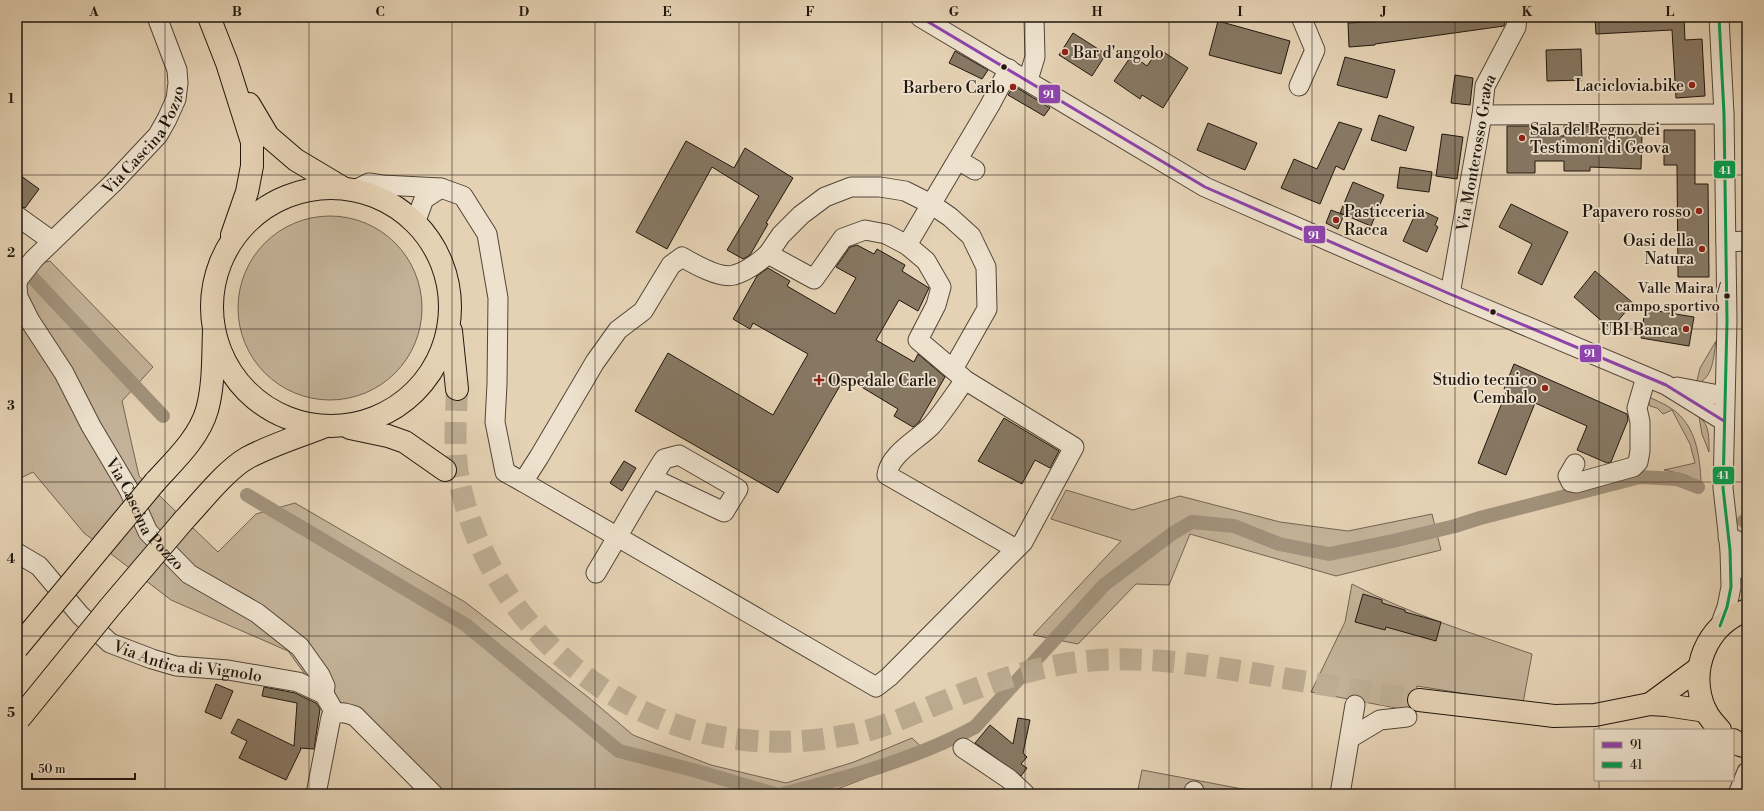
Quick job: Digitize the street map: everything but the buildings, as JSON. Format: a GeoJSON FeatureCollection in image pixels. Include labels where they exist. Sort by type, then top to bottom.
{"type":"FeatureCollection","features":[{"type":"Feature","properties":{"kind":"main road"},"geometry":{"type":"LineString","coordinates":[[17,648],[192,438],[200,426],[207,410],[210,392],[214,330],[213,290],[247,192],[252,166],[252,142],[227,63],[210,17]]}},
{"type":"Feature","properties":{"kind":"main road"},"geometry":{"type":"LineString","coordinates":[[227,63],[257,120],[268,136],[296,160],[349,189],[384,201],[398,208],[415,223],[436,250],[448,282],[458,389]]}},
{"type":"Feature","properties":{"kind":"main road"},"geometry":{"type":"LineString","coordinates":[[226,252],[246,223],[275,202],[308,190],[349,189]]}},
{"type":"Feature","properties":{"kind":"main road"},"geometry":{"type":"LineString","coordinates":[[17,722],[110,607],[184,520],[222,480],[246,459],[263,450],[333,426],[375,419],[404,402],[427,379],[443,349],[450,316]]}},
{"type":"Feature","properties":{"kind":"main road"},"geometry":{"type":"LineString","coordinates":[[214,330],[228,367],[253,397],[286,418],[388,436],[405,442],[445,470]]}},
{"type":"Feature","properties":{"kind":"main road"},"geometry":{"type":"LineString","coordinates":[[1719,729],[1706,711],[1699,690],[1699,668],[1703,652],[1710,638],[1720,626],[1736,614],[1747,610]]}},
{"type":"Feature","properties":{"kind":"main road"},"geometry":{"type":"LineString","coordinates":[[1650,704],[1699,668]]}},
{"type":"Feature","properties":{"kind":"main road"},"geometry":{"type":"LineString","coordinates":[[1419,700],[1554,716],[1595,715],[1650,704],[1666,704],[1706,711]]}},
{"type":"Feature","properties":{"kind":"main road"},"geometry":{"type":"LineString","coordinates":[[1734,741],[1740,745],[1747,747]]}},
{"type":"Feature","properties":{"kind":"street","name":"Via Cascina Pozzo"},"geometry":{"type":"LineString","coordinates":[[17,283],[34,259],[113,183],[158,135],[167,119],[176,99],[178,83],[177,70],[157,17]]}},
{"type":"Feature","properties":{"kind":"street"},"geometry":{"type":"LineString","coordinates":[[920,17],[1028,80],[1205,187],[1450,294],[1666,385],[1724,421]]}},
{"type":"Feature","properties":{"kind":"street"},"geometry":{"type":"LineString","coordinates":[[1028,80],[1035,57],[1034,17]]}},
{"type":"Feature","properties":{"kind":"street"},"geometry":{"type":"LineString","coordinates":[[1299,86],[1315,50],[1301,17]]}},
{"type":"Feature","properties":{"kind":"street","name":"Via Monterosso Grana"},"geometry":{"type":"LineString","coordinates":[[1450,294],[1482,115],[1485,86],[1516,27],[1517,17]]}},
{"type":"Feature","properties":{"kind":"street"},"geometry":{"type":"LineString","coordinates":[[1719,17],[1724,114],[1727,321],[1724,396],[1723,488],[1735,544],[1747,571]]}},
{"type":"Feature","properties":{"kind":"street"},"geometry":{"type":"LineString","coordinates":[[907,245],[958,160],[1009,69]]}},
{"type":"Feature","properties":{"kind":"street"},"geometry":{"type":"LineString","coordinates":[[1482,115],[1724,114]]}},
{"type":"Feature","properties":{"kind":"street"},"geometry":{"type":"LineString","coordinates":[[958,160],[975,170]]}},
{"type":"Feature","properties":{"kind":"street"},"geometry":{"type":"LineString","coordinates":[[349,189],[369,183],[441,188],[463,196],[487,234],[498,298],[495,422],[505,472],[876,687],[889,677],[1023,542],[1074,447],[959,375],[918,340],[936,305],[941,287],[926,261],[907,245],[886,234],[865,230],[843,238],[814,279],[768,254]]}},
{"type":"Feature","properties":{"kind":"street"},"geometry":{"type":"LineString","coordinates":[[523,482],[595,362],[618,330],[643,311],[671,265],[682,257],[708,272],[733,276],[758,262],[768,254],[781,235],[801,215],[825,198],[851,187],[880,187],[905,191],[931,204],[950,217],[970,236],[986,267],[986,309],[959,375],[931,425],[904,448],[887,469],[887,475],[1016,549]]}},
{"type":"Feature","properties":{"kind":"street"},"geometry":{"type":"LineString","coordinates":[[415,223],[424,199],[441,188]]}},
{"type":"Feature","properties":{"kind":"street"},"geometry":{"type":"LineString","coordinates":[[17,216],[52,241]]}},
{"type":"Feature","properties":{"kind":"street"},"geometry":{"type":"LineString","coordinates":[[1726,242],[1747,241]]}},
{"type":"Feature","properties":{"kind":"street","name":"Via Cascina Pozzo"},"geometry":{"type":"LineString","coordinates":[[17,286],[18,297],[30,321],[64,373],[91,426],[129,490],[148,532],[189,574],[257,613],[300,647],[320,675],[325,686],[324,694]]}},
{"type":"Feature","properties":{"kind":"street"},"geometry":{"type":"LineString","coordinates":[[1575,464],[1568,476],[1572,482],[1576,483],[1633,468],[1638,462],[1640,451],[1640,422],[1636,408],[1646,377]]}},
{"type":"Feature","properties":{"kind":"street"},"geometry":{"type":"LineString","coordinates":[[1666,385],[1724,396]]}},
{"type":"Feature","properties":{"kind":"street"},"geometry":{"type":"LineString","coordinates":[[596,572],[652,478]]}},
{"type":"Feature","properties":{"kind":"street"},"geometry":{"type":"LineString","coordinates":[[1720,626],[1727,607],[1731,587],[1735,544]]}},
{"type":"Feature","properties":{"kind":"street","name":"Via Antica di Vignolo"},"geometry":{"type":"LineString","coordinates":[[17,553],[39,566],[80,615],[110,643],[152,659],[176,666],[228,670],[298,682],[324,694]]}},
{"type":"Feature","properties":{"kind":"street"},"geometry":{"type":"LineString","coordinates":[[324,694],[335,713]]}},
{"type":"Feature","properties":{"kind":"street"},"geometry":{"type":"LineString","coordinates":[[1340,794],[1355,705]]}},
{"type":"Feature","properties":{"kind":"street"},"geometry":{"type":"LineString","coordinates":[[316,794],[331,717],[335,713],[344,712],[355,716],[433,794]]}},
{"type":"Feature","properties":{"kind":"street"},"geometry":{"type":"LineString","coordinates":[[1350,738],[1380,720],[1407,717]]}},
{"type":"Feature","properties":{"kind":"street"},"geometry":{"type":"LineString","coordinates":[[963,748],[1009,779],[1024,794]]}},
{"type":"Feature","properties":{"kind":"street"},"geometry":{"type":"LineString","coordinates":[[1738,794],[1747,772]]}},
{"type":"Feature","properties":{"kind":"street"},"geometry":{"type":"LineString","coordinates":[[1732,781],[1732,794]]}},
{"type":"Feature","properties":{"kind":"shaded area"},"geometry":{"type":"Polygon","coordinates":[[[339,216],[348,217],[374,226],[389,237],[401,249],[412,264],[421,290],[421,326],[412,352],[401,367],[389,379],[374,390],[348,399],[321,400],[312,399],[286,390],[271,379],[259,367],[248,352],[239,326],[238,299],[239,290],[248,264],[259,249],[271,237],[286,226],[312,217],[339,216]]]}},
{"type":"Feature","properties":{"kind":"shaded area"},"geometry":{"type":"Polygon","coordinates":[[[17,255],[31,266],[50,261],[153,367],[122,401],[139,476],[218,552],[256,514],[295,503],[465,602],[588,697],[633,735],[711,765],[786,783],[854,762],[912,738],[929,754],[824,794],[446,794],[307,677],[288,651],[171,600],[84,533],[33,472],[17,480],[17,255]]]}},
{"type":"Feature","properties":{"kind":"shaded area"},"geometry":{"type":"Polygon","coordinates":[[[1716,341],[1712,366],[1706,377],[1696,385],[1700,368],[1716,341]]]}},
{"type":"Feature","properties":{"kind":"shaded area"},"geometry":{"type":"Polygon","coordinates":[[[1649,397],[1672,409],[1687,424],[1698,452],[1701,483],[1686,475],[1664,470],[1695,463],[1690,444],[1672,410],[1663,414],[1657,408],[1650,406],[1649,397]]]}},
{"type":"Feature","properties":{"kind":"shaded area"},"geometry":{"type":"Polygon","coordinates":[[[1699,417],[1703,420],[1707,428],[1709,437],[1709,452],[1702,434],[1699,417]]]}},
{"type":"Feature","properties":{"kind":"shaded area"},"geometry":{"type":"Polygon","coordinates":[[[1066,490],[1133,510],[1180,496],[1280,522],[1348,531],[1432,514],[1441,550],[1336,576],[1190,534],[1169,585],[1136,584],[1078,644],[1033,635],[1121,541],[1051,519],[1066,490]]]}},
{"type":"Feature","properties":{"kind":"shaded area"},"geometry":{"type":"Polygon","coordinates":[[[1352,584],[1418,614],[1532,654],[1523,703],[1417,686],[1412,711],[1311,692],[1345,622],[1352,584]]]}},
{"type":"Feature","properties":{"kind":"shaded area"},"geometry":{"type":"Polygon","coordinates":[[[1142,770],[1269,794],[1137,794],[1142,770]]]}},
{"type":"Feature","properties":{"kind":"waterway"},"geometry":{"type":"LineString","coordinates":[[17,265],[28,273],[163,416]]}},
{"type":"Feature","properties":{"kind":"waterway"},"geometry":{"type":"LineString","coordinates":[[782,794],[856,774],[905,758],[929,749],[975,727],[1104,585],[1173,533],[1192,522],[1234,526],[1279,544],[1329,554],[1455,526],[1480,518],[1640,477],[1677,479],[1698,487]]}},
{"type":"Feature","properties":{"kind":"waterway"},"geometry":{"type":"LineString","coordinates":[[247,495],[466,625],[619,751],[693,770],[775,794]]}},
{"type":"Feature","properties":{"kind":"tunnel"},"geometry":{"type":"LineString","coordinates":[[457,389],[456,461],[460,485],[476,535],[500,582],[530,625],[567,662],[609,693],[655,717],[705,733],[757,741],[780,742],[813,740],[859,733],[904,718],[973,690],[1010,677],[1048,667],[1086,661],[1133,659],[1202,665],[1419,700]]}},
{"type":"Feature","properties":{"kind":"transit line","name":"91"},"geometry":{"type":"LineString","coordinates":[[920,17],[1205,187],[1450,294],[1666,385],[1724,421]]}},
{"type":"Feature","properties":{"kind":"transit line","name":"41"},"geometry":{"type":"LineString","coordinates":[[1719,17],[1724,114],[1727,321],[1723,488],[1730,550],[1731,587],[1727,607],[1720,626]]}},
{"type":"Feature","properties":{"kind":"place","name":"Bar d'angolo"},"geometry":{"type":"Point","coordinates":[1065,52]}},
{"type":"Feature","properties":{"kind":"place","name":"Laciclovia.bike"},"geometry":{"type":"Point","coordinates":[1692,85]}},
{"type":"Feature","properties":{"kind":"place","name":"Barbero Carlo"},"geometry":{"type":"Point","coordinates":[1013,87]}},
{"type":"Feature","properties":{"kind":"place","name":"Sala del Regno dei Testimoni di Geova"},"geometry":{"type":"Point","coordinates":[1522,138]}},
{"type":"Feature","properties":{"kind":"place","name":"Papavero rosso"},"geometry":{"type":"Point","coordinates":[1699,211]}},
{"type":"Feature","properties":{"kind":"place","name":"Pasticceria Racca"},"geometry":{"type":"Point","coordinates":[1336,220]}},
{"type":"Feature","properties":{"kind":"place","name":"Oasi della Natura"},"geometry":{"type":"Point","coordinates":[1702,249]}},
{"type":"Feature","properties":{"kind":"place","name":"Valle Maira / campo sportivo"},"geometry":{"type":"Point","coordinates":[1727,296]}},
{"type":"Feature","properties":{"kind":"place","name":"UBI Banca"},"geometry":{"type":"Point","coordinates":[1686,329]}},
{"type":"Feature","properties":{"kind":"place","name":"Ospedale Carle"},"geometry":{"type":"Point","coordinates":[819,380]}},
{"type":"Feature","properties":{"kind":"place","name":"Studio tecnico Cembalo"},"geometry":{"type":"Point","coordinates":[1545,388]}}]}
